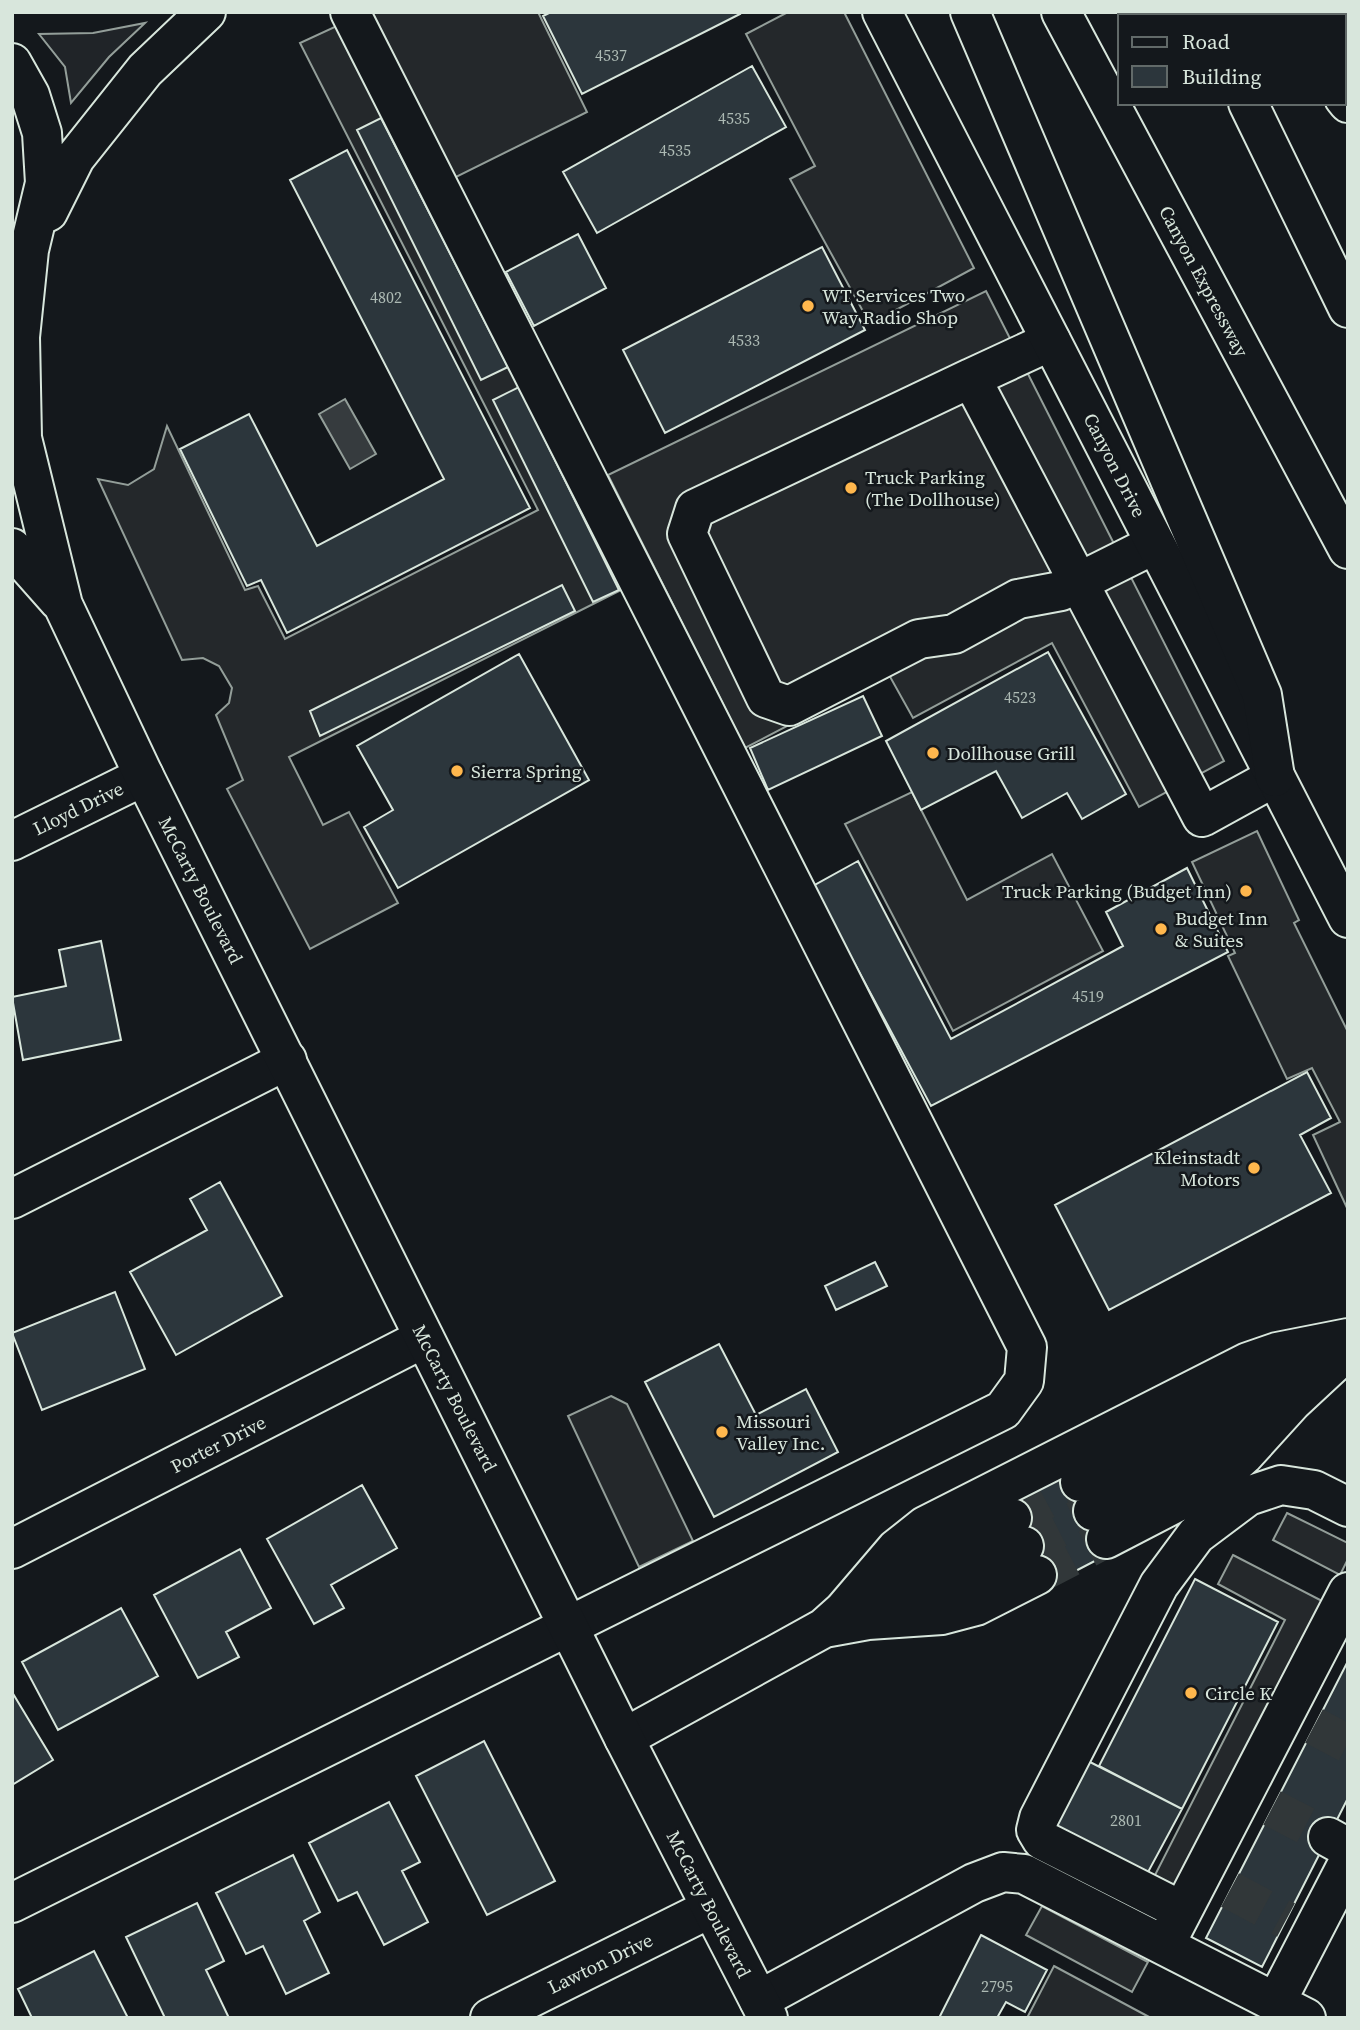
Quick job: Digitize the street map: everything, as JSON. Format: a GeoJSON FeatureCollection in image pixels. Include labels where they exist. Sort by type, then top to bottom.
{"type":"FeatureCollection","features":[{"type":"Feature","properties":{"kind":"main road"},"geometry":{"type":"LineString","coordinates":[[21,266],[75,158],[145,70],[206,12]]}},
{"type":"Feature","properties":{"kind":"main road"},"geometry":{"type":"LineString","coordinates":[[12,1903],[1003,1410],[1024,1381],[1027,1347],[350,12]]}},
{"type":"Feature","properties":{"kind":"main road","name":"Canyon Drive"},"geometry":{"type":"LineString","coordinates":[[882,12],[1348,918]]}},
{"type":"Feature","properties":{"kind":"main road"},"geometry":{"type":"LineString","coordinates":[[970,12],[1262,695],[1275,778],[1202,817],[971,378]]}},
{"type":"Feature","properties":{"kind":"main road","name":"Canyon Expressway"},"geometry":{"type":"LineString","coordinates":[[1061,12],[1348,549]]}},
{"type":"Feature","properties":{"kind":"main road"},"geometry":{"type":"LineString","coordinates":[[12,63],[30,95],[42,133],[45,183],[21,266],[22,438],[63,605]]}},
{"type":"Feature","properties":{"kind":"main road"},"geometry":{"type":"LineString","coordinates":[[1249,105],[1348,309]]}},
{"type":"Feature","properties":{"kind":"main road"},"geometry":{"type":"LineString","coordinates":[[1051,341],[695,509],[687,534],[766,698],[789,706],[919,639],[954,634],[1018,599],[1061,591],[1155,544]]}},
{"type":"Feature","properties":{"kind":"main road"},"geometry":{"type":"LineString","coordinates":[[12,548],[63,605]]}},
{"type":"Feature","properties":{"kind":"main road","name":"McCarty Boulevard"},"geometry":{"type":"LineString","coordinates":[[63,605],[144,776],[424,1338],[624,1738],[764,2009]]}},
{"type":"Feature","properties":{"kind":"main road","name":"Lloyd Drive"},"geometry":{"type":"LineString","coordinates":[[12,841],[144,776]]}},
{"type":"Feature","properties":{"kind":"main road"},"geometry":{"type":"LineString","coordinates":[[12,1199],[287,1060]]}},
{"type":"Feature","properties":{"kind":"main road","name":"Porter Drive"},"geometry":{"type":"LineString","coordinates":[[12,1549],[424,1338]]}},
{"type":"Feature","properties":{"kind":"main road"},"geometry":{"type":"LineString","coordinates":[[845,1620],[895,1549],[925,1526],[1248,1362],[1277,1352],[1348,1338]]}},
{"type":"Feature","properties":{"kind":"main road"},"geometry":{"type":"LineString","coordinates":[[1348,1344],[1093,1510],[1212,1484],[1244,1455],[1293,1401],[1348,1350]]}},
{"type":"Feature","properties":{"kind":"main road"},"geometry":{"type":"LineString","coordinates":[[1341,1849],[1299,1926],[1291,2010],[1042,1840],[1036,1830],[1039,1818],[1159,1585],[1196,1535],[1248,1496],[1281,1485],[1314,1490],[1348,1507]]}},
{"type":"Feature","properties":{"kind":"main road"},"geometry":{"type":"LineString","coordinates":[[624,1738],[845,1620],[907,1571],[1024,1546],[976,1606],[942,1615],[845,1620]]}},
{"type":"Feature","properties":{"kind":"main road"},"geometry":{"type":"LineString","coordinates":[[1173,1928],[1215,1883],[1258,1801],[1337,1639],[1348,1592]]}},
{"type":"Feature","properties":{"kind":"main road"},"geometry":{"type":"LineString","coordinates":[[1024,1874],[1042,1840]]}},
{"type":"Feature","properties":{"kind":"main road"},"geometry":{"type":"LineString","coordinates":[[764,2009],[974,1883],[1003,1872],[1024,1874],[1173,1928]]}},
{"type":"Feature","properties":{"kind":"main road","name":"Lawton Drive"},"geometry":{"type":"LineString","coordinates":[[490,2018],[711,1908]]}},
{"type":"Feature","properties":{"kind":"shaded area"},"geometry":{"type":"Polygon","coordinates":[[[364,12],[538,12],[587,112],[454,178],[364,12]]]}},
{"type":"Feature","properties":{"kind":"shaded area"},"geometry":{"type":"Polygon","coordinates":[[[788,12],[844,12],[974,268],[870,324],[790,179],[815,166],[746,34],[788,12]]]}},
{"type":"Feature","properties":{"kind":"shaded area"},"geometry":{"type":"Polygon","coordinates":[[[145,23],[109,57],[71,103],[65,67],[39,34],[93,33],[145,23]]]}},
{"type":"Feature","properties":{"kind":"shaded area"},"geometry":{"type":"Polygon","coordinates":[[[341,24],[625,588],[289,757],[323,825],[349,812],[398,903],[310,949],[227,789],[243,780],[216,715],[229,703],[232,688],[219,666],[203,658],[182,660],[98,479],[128,485],[154,469],[167,426],[245,590],[258,586],[285,639],[538,510],[300,43],[341,24]]]}},
{"type":"Feature","properties":{"kind":"shaded area","name":"Truck Parking (The Dollhouse)"},"geometry":{"type":"Polygon","coordinates":[[[986,291],[1224,761],[1139,807],[1052,643],[913,718],[888,673],[745,748],[608,475],[986,291]]]}},
{"type":"Feature","properties":{"kind":"shaded area"},"geometry":{"type":"Polygon","coordinates":[[[345,399],[376,454],[350,469],[319,414],[345,399]]]}},
{"type":"Feature","properties":{"kind":"shaded area"},"geometry":{"type":"Polygon","coordinates":[[[912,792],[967,900],[1052,854],[1103,951],[953,1031],[845,824],[912,792]]]}},
{"type":"Feature","properties":{"kind":"shaded area"},"geometry":{"type":"Polygon","coordinates":[[[1257,831],[1299,920],[1294,923],[1348,1032],[1348,1210],[1313,1135],[1340,1122],[1312,1068],[1287,1079],[1228,956],[1235,953],[1192,862],[1257,831]]]}},
{"type":"Feature","properties":{"kind":"shaded area"},"geometry":{"type":"Polygon","coordinates":[[[611,1396],[627,1404],[693,1541],[639,1567],[568,1416],[611,1396]]]}},
{"type":"Feature","properties":{"kind":"shaded area"},"geometry":{"type":"Polygon","coordinates":[[[1287,1513],[1348,1543],[1348,1559],[1340,1575],[1273,1540],[1287,1513]]]}},
{"type":"Feature","properties":{"kind":"shaded area"},"geometry":{"type":"Polygon","coordinates":[[[1233,1555],[1326,1603],[1179,1889],[1154,1877],[1285,1620],[1218,1584],[1233,1555]]]}},
{"type":"Feature","properties":{"kind":"shaded area"},"geometry":{"type":"Polygon","coordinates":[[[1042,1906],[1148,1962],[1132,1992],[1026,1935],[1042,1906]]]}},
{"type":"Feature","properties":{"kind":"shaded area"},"geometry":{"type":"Polygon","coordinates":[[[1054,1966],[1151,2018],[1027,2018],[1054,1966]]]}},
{"type":"Feature","properties":{"kind":"building"},"geometry":{"type":"Polygon","coordinates":[[[551,12],[740,14],[582,94],[543,16],[551,12]]]}},
{"type":"Feature","properties":{"kind":"building"},"geometry":{"type":"Polygon","coordinates":[[[752,66],[786,127],[597,233],[563,172],[752,66]]]}},
{"type":"Feature","properties":{"kind":"building"},"geometry":{"type":"Polygon","coordinates":[[[381,118],[508,367],[481,380],[357,130],[381,118]]]}},
{"type":"Feature","properties":{"kind":"building"},"geometry":{"type":"Polygon","coordinates":[[[347,150],[530,508],[287,633],[261,580],[247,586],[180,449],[249,414],[317,546],[444,479],[290,180],[347,150]]]}},
{"type":"Feature","properties":{"kind":"building"},"geometry":{"type":"Polygon","coordinates":[[[578,234],[606,288],[534,326],[506,272],[578,234]]]}},
{"type":"Feature","properties":{"kind":"building"},"geometry":{"type":"Polygon","coordinates":[[[822,247],[865,330],[665,433],[623,350],[822,247]]]}},
{"type":"Feature","properties":{"kind":"building"},"geometry":{"type":"Polygon","coordinates":[[[519,387],[619,590],[593,602],[493,400],[519,387]]]}},
{"type":"Feature","properties":{"kind":"building"},"geometry":{"type":"Polygon","coordinates":[[[562,585],[575,611],[320,736],[310,711],[562,585]]]}},
{"type":"Feature","properties":{"kind":"building"},"geometry":{"type":"Polygon","coordinates":[[[1048,652],[1126,794],[1082,819],[1067,793],[1022,818],[996,771],[921,810],[886,741],[1048,652]]]}},
{"type":"Feature","properties":{"kind":"building"},"geometry":{"type":"Polygon","coordinates":[[[519,654],[589,780],[398,888],[364,827],[393,810],[357,746],[519,654]]]}},
{"type":"Feature","properties":{"kind":"building"},"geometry":{"type":"Polygon","coordinates":[[[863,696],[882,736],[768,790],[750,748],[863,696]]]}},
{"type":"Feature","properties":{"kind":"building"},"geometry":{"type":"Polygon","coordinates":[[[858,861],[951,1039],[1123,946],[1106,912],[1187,868],[1228,952],[931,1106],[813,886],[858,861]]]}},
{"type":"Feature","properties":{"kind":"building"},"geometry":{"type":"Polygon","coordinates":[[[101,941],[121,1040],[23,1060],[12,997],[66,986],[59,950],[101,941]]]}},
{"type":"Feature","properties":{"kind":"building"},"geometry":{"type":"Polygon","coordinates":[[[1307,1072],[1331,1118],[1300,1135],[1331,1193],[1109,1310],[1055,1205],[1307,1072]]]}},
{"type":"Feature","properties":{"kind":"building"},"geometry":{"type":"Polygon","coordinates":[[[220,1182],[282,1296],[176,1355],[130,1272],[207,1230],[190,1199],[220,1182]]]}},
{"type":"Feature","properties":{"kind":"building"},"geometry":{"type":"Polygon","coordinates":[[[875,1262],[887,1286],[836,1310],[825,1286],[875,1262]]]}},
{"type":"Feature","properties":{"kind":"building"},"geometry":{"type":"Polygon","coordinates":[[[115,1292],[145,1369],[42,1410],[12,1333],[115,1292]]]}},
{"type":"Feature","properties":{"kind":"building"},"geometry":{"type":"Polygon","coordinates":[[[719,1344],[756,1415],[806,1389],[838,1452],[714,1517],[645,1382],[719,1344]]]}},
{"type":"Feature","properties":{"kind":"building"},"geometry":{"type":"Polygon","coordinates":[[[1070,1462],[1112,1552],[1043,1588],[1002,1496],[1070,1462]]]}},
{"type":"Feature","properties":{"kind":"building"},"geometry":{"type":"Polygon","coordinates":[[[362,1485],[397,1548],[331,1585],[344,1608],[314,1624],[267,1539],[362,1485]]]}},
{"type":"Feature","properties":{"kind":"building"},"geometry":{"type":"Polygon","coordinates":[[[240,1549],[271,1608],[226,1632],[239,1657],[198,1678],[154,1595],[240,1549]]]}},
{"type":"Feature","properties":{"kind":"building"},"geometry":{"type":"Polygon","coordinates":[[[1195,1579],[1278,1622],[1182,1809],[1099,1766],[1195,1579]]]}},
{"type":"Feature","properties":{"kind":"building"},"geometry":{"type":"Polygon","coordinates":[[[121,1608],[158,1676],[58,1730],[22,1662],[121,1608]]]}},
{"type":"Feature","properties":{"kind":"building"},"geometry":{"type":"Polygon","coordinates":[[[1348,1661],[1348,1798],[1262,1967],[1206,1938],[1348,1661]]]}},
{"type":"Feature","properties":{"kind":"building"},"geometry":{"type":"Polygon","coordinates":[[[12,1692],[53,1760],[12,1785],[12,1692]]]}},
{"type":"Feature","properties":{"kind":"building"},"geometry":{"type":"Polygon","coordinates":[[[484,1741],[555,1881],[487,1915],[416,1776],[484,1741]]]}},
{"type":"Feature","properties":{"kind":"building"},"geometry":{"type":"Polygon","coordinates":[[[1088,1761],[1182,1809],[1147,1874],[1054,1826],[1088,1761]]]}},
{"type":"Feature","properties":{"kind":"building"},"geometry":{"type":"Polygon","coordinates":[[[389,1802],[420,1862],[402,1871],[428,1922],[384,1945],[357,1892],[338,1901],[309,1843],[389,1802]]]}},
{"type":"Feature","properties":{"kind":"building"},"geometry":{"type":"Polygon","coordinates":[[[293,1855],[320,1912],[304,1921],[329,1973],[286,1994],[263,1946],[246,1954],[216,1893],[293,1855]]]}},
{"type":"Feature","properties":{"kind":"building"},"geometry":{"type":"Polygon","coordinates":[[[197,1903],[224,1961],[206,1970],[229,2018],[165,2018],[126,1937],[197,1903]]]}},
{"type":"Feature","properties":{"kind":"building"},"geometry":{"type":"Polygon","coordinates":[[[981,1935],[1047,1970],[1025,2012],[1006,2002],[997,2018],[939,2018],[981,1935]]]}},
{"type":"Feature","properties":{"kind":"building"},"geometry":{"type":"Polygon","coordinates":[[[94,1951],[128,2018],[32,2018],[18,1989],[94,1951]]]}},
{"type":"Feature","properties":{"kind":"tunnel"},"geometry":{"type":"LineString","coordinates":[[1012,1518],[1080,1482]]}},
{"type":"Feature","properties":{"kind":"tunnel"},"geometry":{"type":"LineString","coordinates":[[1024,1546],[1093,1511]]}},
{"type":"Feature","properties":{"kind":"tunnel"},"geometry":{"type":"LineString","coordinates":[[1037,1575],[1106,1539]]}},
{"type":"Feature","properties":{"kind":"tunnel"},"geometry":{"type":"LineString","coordinates":[[1314,1726],[1348,1744]]}},
{"type":"Feature","properties":{"kind":"tunnel"},"geometry":{"type":"LineString","coordinates":[[1272,1808],[1328,1837]]}},
{"type":"Feature","properties":{"kind":"tunnel"},"geometry":{"type":"LineString","coordinates":[[1230,1890],[1286,1920]]}},
{"type":"Feature","properties":{"kind":"place","name":"WT Services Two Way Radio Shop"},"geometry":{"type":"Point","coordinates":[808,306]}},
{"type":"Feature","properties":{"kind":"place","name":"Truck Parking (The Dollhouse)"},"geometry":{"type":"Point","coordinates":[851,488]}},
{"type":"Feature","properties":{"kind":"place","name":"Dollhouse Grill"},"geometry":{"type":"Point","coordinates":[933,753]}},
{"type":"Feature","properties":{"kind":"place","name":"Sierra Spring"},"geometry":{"type":"Point","coordinates":[457,771]}},
{"type":"Feature","properties":{"kind":"place","name":"Truck Parking (Budget Inn)"},"geometry":{"type":"Point","coordinates":[1246,891]}},
{"type":"Feature","properties":{"kind":"place","name":"Budget Inn & Suites"},"geometry":{"type":"Point","coordinates":[1161,929]}},
{"type":"Feature","properties":{"kind":"place","name":"Kleinstadt Motors"},"geometry":{"type":"Point","coordinates":[1254,1168]}},
{"type":"Feature","properties":{"kind":"place","name":"Missouri Valley Inc."},"geometry":{"type":"Point","coordinates":[722,1432]}},
{"type":"Feature","properties":{"kind":"place","name":"Circle K"},"geometry":{"type":"Point","coordinates":[1191,1693]}}]}
